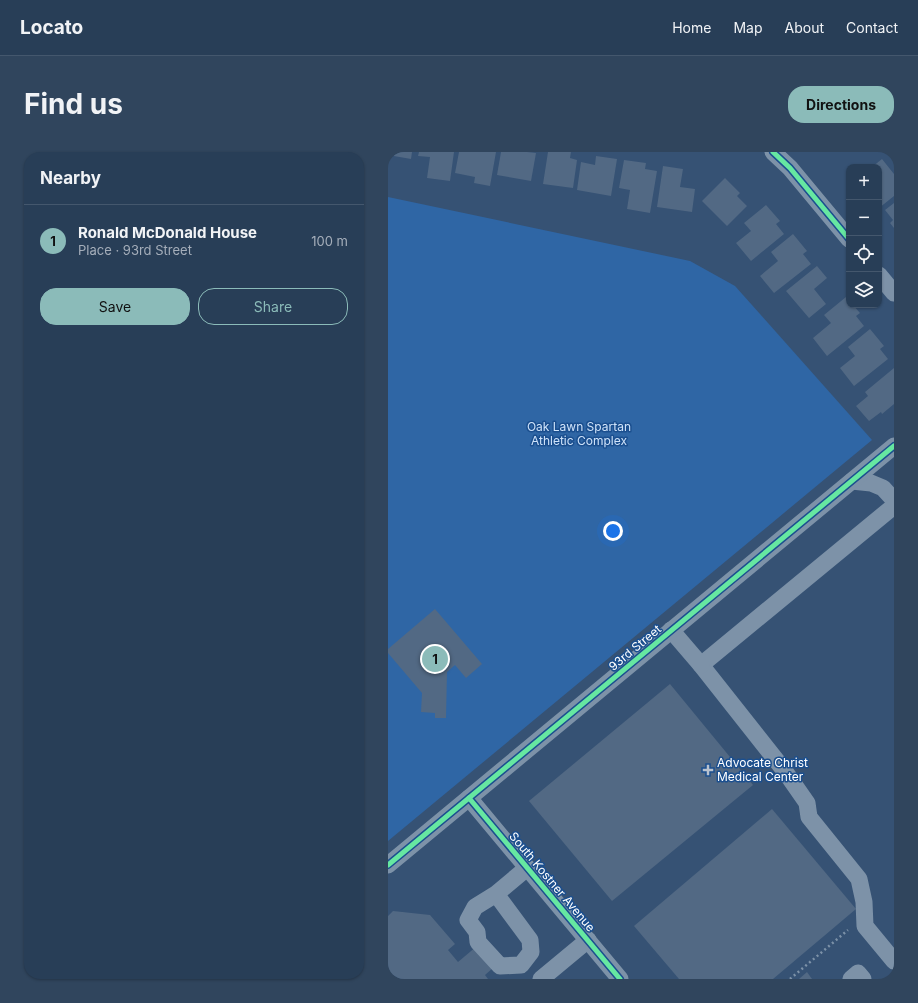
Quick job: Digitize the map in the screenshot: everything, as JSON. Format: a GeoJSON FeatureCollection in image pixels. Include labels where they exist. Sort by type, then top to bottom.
{"type":"FeatureCollection","features":[{"type":"Feature","properties":{"kind":"street"},"geometry":{"type":"LineString","coordinates":[[773,152],[790,168],[847,236]]}},
{"type":"Feature","properties":{"kind":"street"},"geometry":{"type":"LineString","coordinates":[[882,279],[894,293]]}},
{"type":"Feature","properties":{"kind":"street","name":"93rd Street"},"geometry":{"type":"LineString","coordinates":[[388,865],[894,446]]}},
{"type":"Feature","properties":{"kind":"street"},"geometry":{"type":"LineString","coordinates":[[700,665],[892,505],[878,497],[871,483],[852,481]]}},
{"type":"Feature","properties":{"kind":"street"},"geometry":{"type":"LineString","coordinates":[[672,630],[784,770],[807,803],[810,817],[859,879],[864,902],[864,926],[894,961]]}},
{"type":"Feature","properties":{"kind":"street","name":"South Kostner Avenue"},"geometry":{"type":"LineString","coordinates":[[469,798],[620,979]]}},
{"type":"Feature","properties":{"kind":"street"},"geometry":{"type":"LineString","coordinates":[[496,894],[530,940],[531,952],[521,965],[508,966],[506,961],[486,938],[477,932],[468,920],[475,907],[496,894],[527,868]]}},
{"type":"Feature","properties":{"kind":"street"},"geometry":{"type":"LineString","coordinates":[[541,979],[588,940]]}},
{"type":"Feature","properties":{"kind":"street"},"geometry":{"type":"LineString","coordinates":[[851,979],[858,973],[863,979]]}},
{"type":"Feature","properties":{"kind":"path"},"geometry":{"type":"LineString","coordinates":[[790,979],[848,930]]}},
{"type":"Feature","properties":{"kind":"green space","name":"Oak Lawn Spartan Athletic Complex"},"geometry":{"type":"Polygon","coordinates":[[[388,197],[690,261],[735,286],[872,440],[388,841],[388,197]]]}},
{"type":"Feature","properties":{"kind":"building"},"geometry":{"type":"Polygon","coordinates":[[[388,152],[412,152],[411,159],[388,155],[388,152]]]}},
{"type":"Feature","properties":{"kind":"building"},"geometry":{"type":"Polygon","coordinates":[[[419,152],[454,152],[450,181],[427,178],[430,157],[418,156],[419,152]]]}},
{"type":"Feature","properties":{"kind":"building"},"geometry":{"type":"Polygon","coordinates":[[[459,152],[496,152],[490,186],[474,183],[475,177],[455,173],[459,152]]]}},
{"type":"Feature","properties":{"kind":"building"},"geometry":{"type":"Polygon","coordinates":[[[501,152],[536,153],[531,181],[497,175],[501,152]]]}},
{"type":"Feature","properties":{"kind":"building"},"geometry":{"type":"Polygon","coordinates":[[[548,152],[571,152],[570,158],[577,160],[573,188],[543,184],[548,152]]]}},
{"type":"Feature","properties":{"kind":"building"},"geometry":{"type":"Polygon","coordinates":[[[596,156],[617,159],[611,196],[577,190],[581,162],[595,165],[596,156]]]}},
{"type":"Feature","properties":{"kind":"building"},"geometry":{"type":"Polygon","coordinates":[[[882,159],[894,174],[894,196],[882,206],[882,164],[876,164],[882,159]]]}},
{"type":"Feature","properties":{"kind":"building"},"geometry":{"type":"Polygon","coordinates":[[[624,160],[646,163],[645,169],[657,171],[650,213],[627,209],[630,190],[619,188],[624,160]]]}},
{"type":"Feature","properties":{"kind":"building"},"geometry":{"type":"Polygon","coordinates":[[[663,166],[683,169],[680,187],[695,189],[692,212],[657,207],[663,166]]]}},
{"type":"Feature","properties":{"kind":"building"},"geometry":{"type":"Polygon","coordinates":[[[725,178],[740,193],[737,196],[747,206],[727,226],[702,201],[725,178]]]}},
{"type":"Feature","properties":{"kind":"building"},"geometry":{"type":"Polygon","coordinates":[[[894,203],[894,228],[890,223],[893,220],[885,210],[894,203]]]}},
{"type":"Feature","properties":{"kind":"building"},"geometry":{"type":"Polygon","coordinates":[[[766,205],[780,221],[776,224],[784,234],[751,261],[736,243],[751,231],[744,223],[766,205]]]}},
{"type":"Feature","properties":{"kind":"building"},"geometry":{"type":"Polygon","coordinates":[[[793,234],[807,251],[803,254],[811,264],[774,293],[760,276],[778,261],[771,252],[793,234]]]}},
{"type":"Feature","properties":{"kind":"building"},"geometry":{"type":"Polygon","coordinates":[[[817,266],[827,278],[814,289],[826,304],[809,318],[786,291],[817,266]]]}},
{"type":"Feature","properties":{"kind":"building"},"geometry":{"type":"Polygon","coordinates":[[[846,297],[846,308],[856,308],[860,313],[856,316],[864,326],[827,356],[813,338],[831,323],[824,315],[846,297]]]}},
{"type":"Feature","properties":{"kind":"building"},"geometry":{"type":"Polygon","coordinates":[[[870,329],[884,346],[880,349],[888,359],[854,386],[840,368],[855,356],[848,347],[870,329]]]}},
{"type":"Feature","properties":{"kind":"building"},"geometry":{"type":"Polygon","coordinates":[[[894,368],[894,404],[882,414],[881,412],[869,421],[856,406],[868,396],[865,392],[894,368]]]}},
{"type":"Feature","properties":{"kind":"building"},"geometry":{"type":"Polygon","coordinates":[[[435,609],[482,664],[466,678],[455,665],[447,672],[446,718],[435,718],[435,713],[421,712],[422,693],[388,653],[388,649],[435,609]]]}},
{"type":"Feature","properties":{"kind":"building"},"geometry":{"type":"Polygon","coordinates":[[[670,684],[753,785],[612,901],[529,801],[670,684]]]}},
{"type":"Feature","properties":{"kind":"building"},"geometry":{"type":"Polygon","coordinates":[[[772,809],[856,909],[773,979],[679,979],[634,926],[772,809]]]}},
{"type":"Feature","properties":{"kind":"building"},"geometry":{"type":"Polygon","coordinates":[[[393,911],[430,915],[455,944],[448,950],[458,962],[477,946],[494,967],[485,975],[488,979],[388,979],[388,916],[393,911]]]}},
{"type":"Feature","properties":{"kind":"building"},"geometry":{"type":"Polygon","coordinates":[[[807,972],[812,979],[799,979],[807,972]]]}},
{"type":"Feature","properties":{"kind":"cycle path"},"geometry":{"type":"LineString","coordinates":[[773,152],[790,168],[847,236]]}},
{"type":"Feature","properties":{"kind":"cycle path"},"geometry":{"type":"LineString","coordinates":[[388,865],[894,446]]}},
{"type":"Feature","properties":{"kind":"cycle path"},"geometry":{"type":"LineString","coordinates":[[469,798],[620,979]]}},
{"type":"Feature","properties":{"kind":"place","name":"Ronald McDonald House"},"geometry":{"type":"Point","coordinates":[435,659]}},
{"type":"Feature","properties":{"kind":"place","name":"Advocate Christ Medical Center"},"geometry":{"type":"Point","coordinates":[708,770]}}]}
